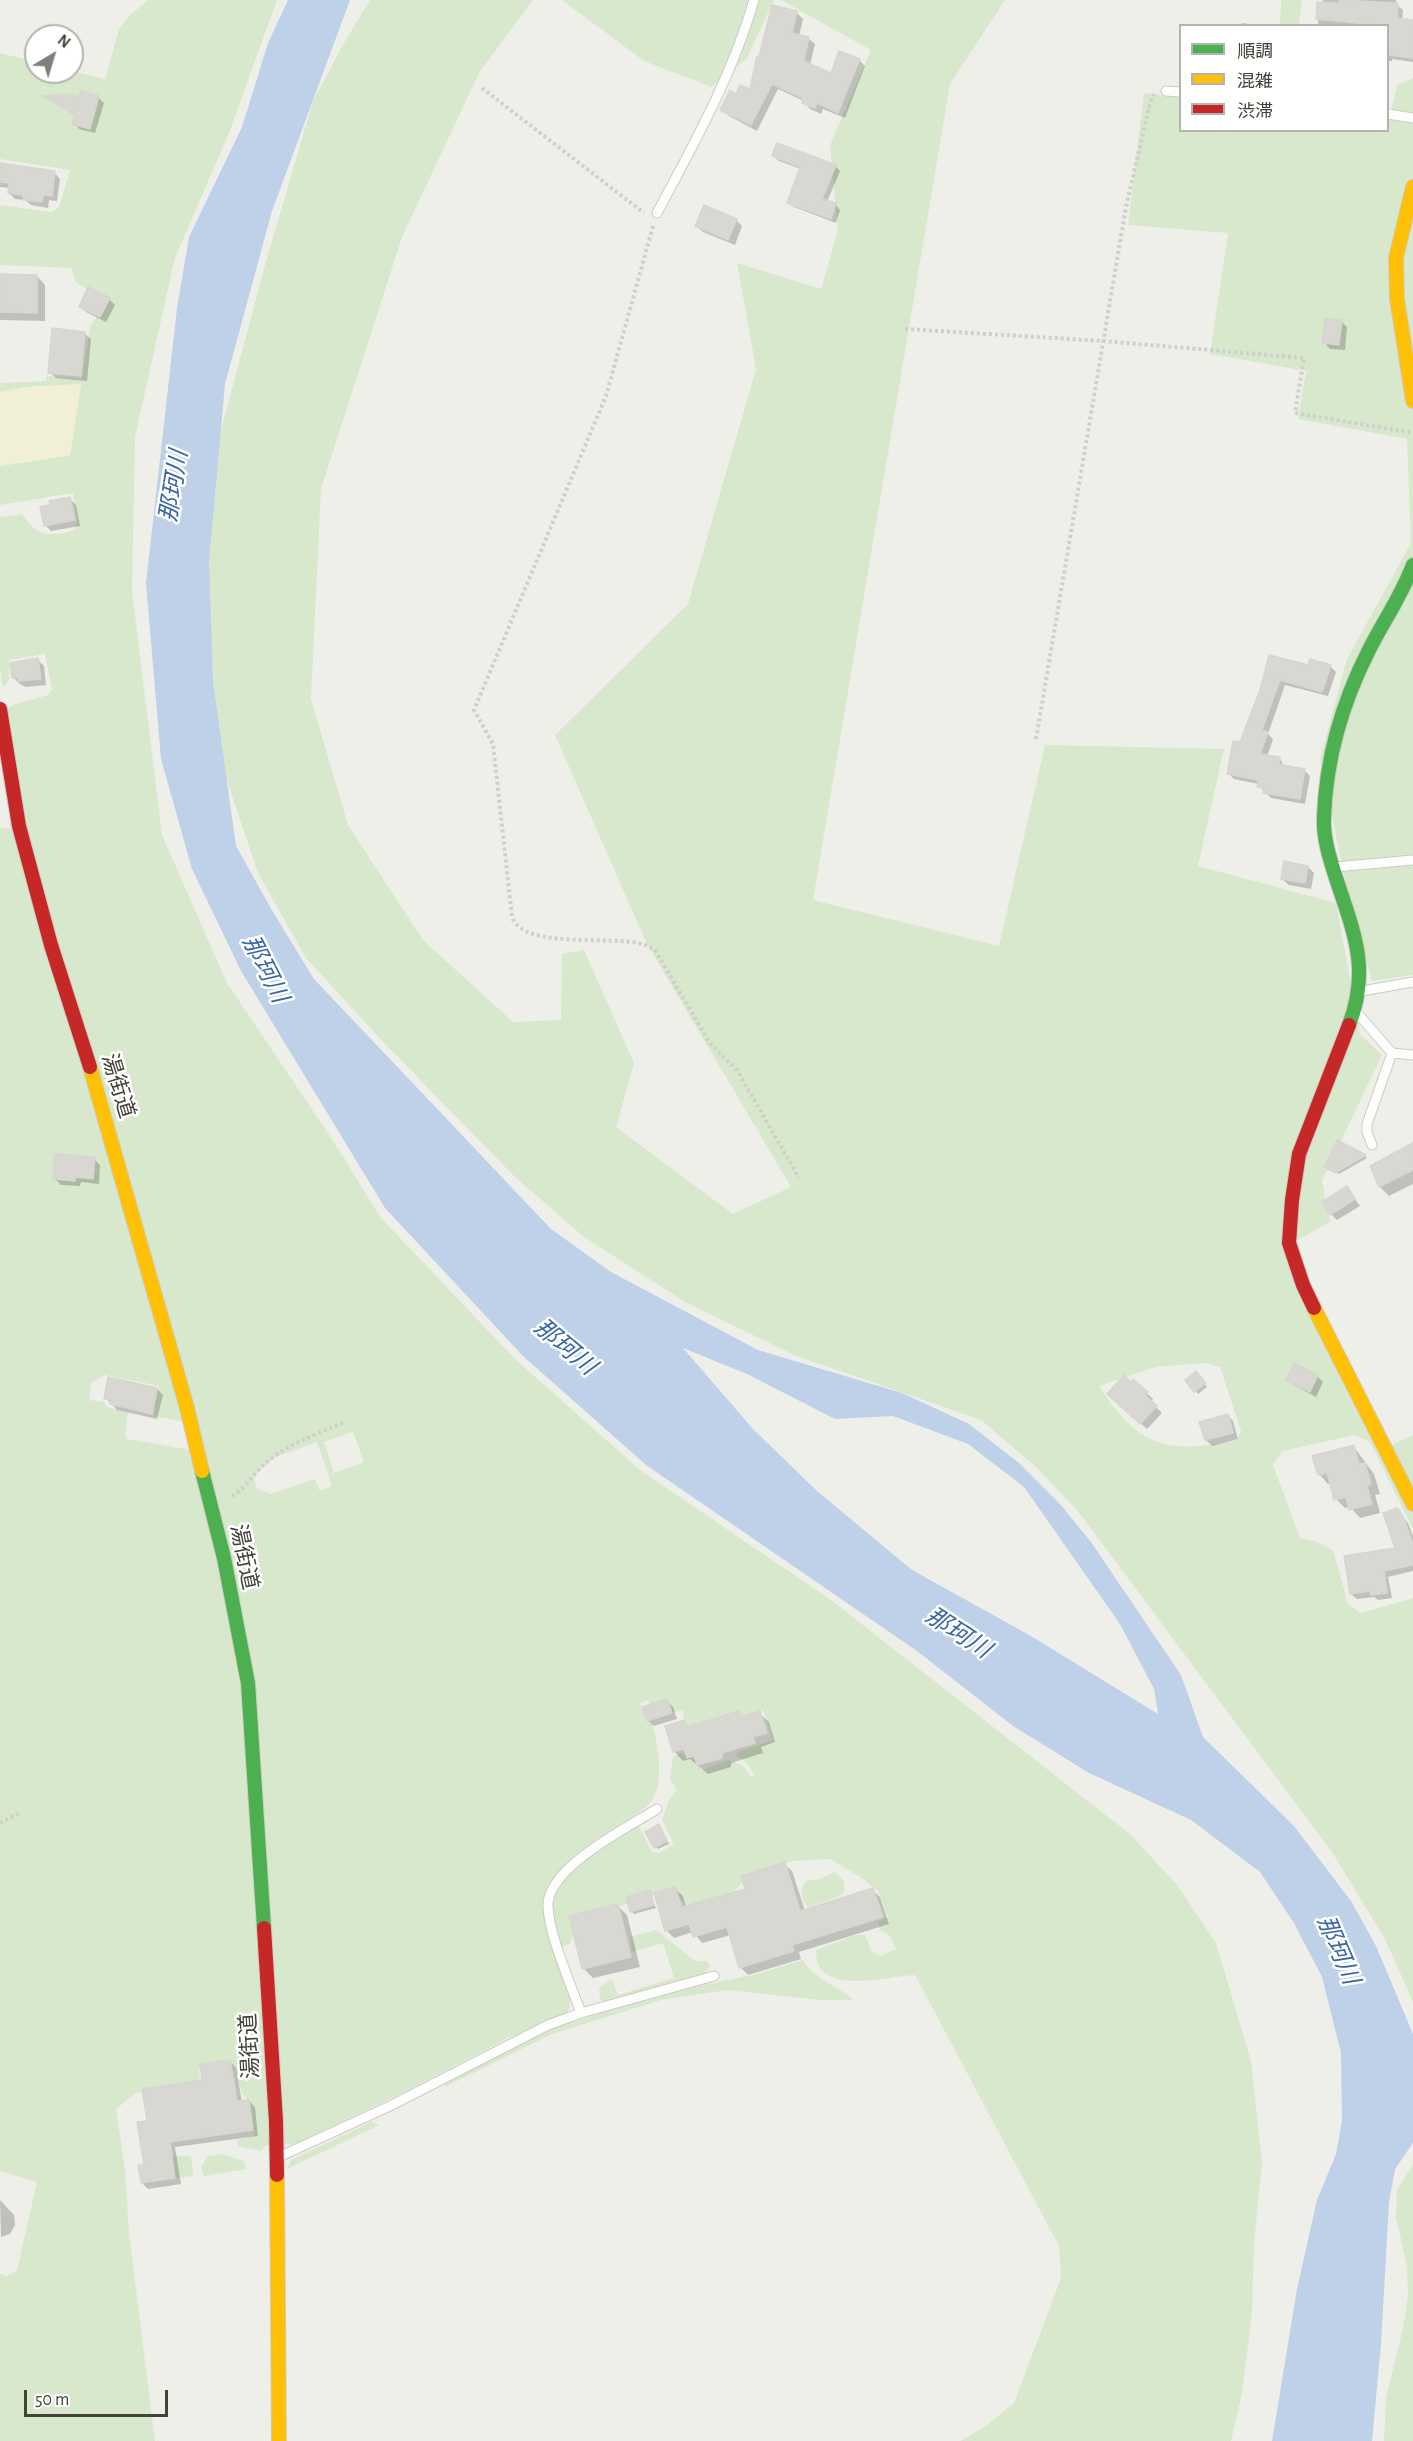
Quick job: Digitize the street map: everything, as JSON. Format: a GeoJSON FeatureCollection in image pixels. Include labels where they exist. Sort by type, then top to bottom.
{"type":"FeatureCollection","features":[{"type":"Feature","properties":{"kind":"street"},"geometry":{"type":"LineString","coordinates":[[1413,188],[1396,258],[1398,299],[1413,401]]}},
{"type":"Feature","properties":{"kind":"street"},"geometry":{"type":"LineString","coordinates":[[1413,565],[1357,675],[1343,712],[1330,769],[1323,814],[1325,839],[1358,944],[1360,991],[1299,1154],[1292,1200],[1289,1243],[1303,1285],[1413,1504]]}},
{"type":"Feature","properties":{"kind":"street","name":"湯街道"},"geometry":{"type":"LineString","coordinates":[[0,709],[19,826],[51,945],[105,1112],[187,1408],[224,1558],[251,1707],[276,2121],[279,2441]]}},
{"type":"Feature","properties":{"kind":"street"},"geometry":{"type":"LineString","coordinates":[[0,824],[19,826]]}},
{"type":"Feature","properties":{"kind":"lane"},"geometry":{"type":"LineString","coordinates":[[655,217],[698,137],[729,71],[754,0]]}},
{"type":"Feature","properties":{"kind":"lane"},"geometry":{"type":"LineString","coordinates":[[1166,91],[1179,92]]}},
{"type":"Feature","properties":{"kind":"lane"},"geometry":{"type":"LineString","coordinates":[[1389,114],[1413,118]]}},
{"type":"Feature","properties":{"kind":"lane"},"geometry":{"type":"LineString","coordinates":[[1333,867],[1413,860]]}},
{"type":"Feature","properties":{"kind":"lane"},"geometry":{"type":"LineString","coordinates":[[1360,991],[1413,982]]}},
{"type":"Feature","properties":{"kind":"lane"},"geometry":{"type":"LineString","coordinates":[[1354,1010],[1392,1053],[1413,1055]]}},
{"type":"Feature","properties":{"kind":"lane"},"geometry":{"type":"LineString","coordinates":[[1372,1145],[1366,1132],[1367,1124],[1392,1053]]}},
{"type":"Feature","properties":{"kind":"lane"},"geometry":{"type":"LineString","coordinates":[[581,2013],[551,1927],[548,1908],[549,1894],[558,1879],[573,1865],[657,1809]]}},
{"type":"Feature","properties":{"kind":"lane"},"geometry":{"type":"LineString","coordinates":[[276,2159],[392,2105],[548,2025],[581,2013],[714,1976]]}},
{"type":"Feature","properties":{"kind":"path"},"geometry":{"type":"LineString","coordinates":[[482,88],[655,217],[606,396],[474,710],[493,744],[512,917],[515,925],[522,930],[540,935],[592,941],[641,943],[655,950],[708,1040],[737,1070],[799,1178]]}},
{"type":"Feature","properties":{"kind":"path"},"geometry":{"type":"LineString","coordinates":[[1036,739],[1126,207],[1150,103],[1156,90],[1166,91]]}},
{"type":"Feature","properties":{"kind":"path"},"geometry":{"type":"LineString","coordinates":[[904,329],[1103,341],[1304,358],[1295,413],[1413,433]]}},
{"type":"Feature","properties":{"kind":"path"},"geometry":{"type":"LineString","coordinates":[[210,1503],[229,1497],[243,1489],[251,1477],[268,1461],[285,1450],[345,1422]]}},
{"type":"Feature","properties":{"kind":"path"},"geometry":{"type":"LineString","coordinates":[[0,1823],[20,1813]]}},
{"type":"Feature","properties":{"kind":"shaded area"},"geometry":{"type":"Polygon","coordinates":[[[148,0],[277,0],[229,133],[175,258],[135,437],[132,591],[162,835],[227,983],[332,1139],[381,1218],[515,1359],[640,1470],[831,1600],[1130,1834],[1177,1885],[1216,1943],[1251,2061],[1262,2163],[1254,2245],[1252,2312],[1242,2394],[1231,2441],[960,2441],[986,2426],[1014,2403],[1061,2278],[1059,2246],[915,1975],[854,1981],[839,1979],[827,1974],[819,1965],[816,1950],[856,1935],[865,1935],[872,1952],[881,1956],[896,1949],[890,1936],[880,1930],[878,1922],[888,1917],[878,1891],[862,1878],[830,1859],[793,1861],[748,1877],[726,1899],[689,1911],[676,1893],[646,1896],[576,1925],[570,1944],[554,1950],[569,1989],[568,2012],[508,2038],[396,2096],[294,2144],[266,2145],[261,2151],[238,2146],[237,2140],[254,2136],[251,2104],[242,2093],[232,2062],[199,2068],[202,2110],[174,2087],[136,2093],[116,2109],[125,2169],[129,2233],[155,2441],[0,2441],[0,2274],[7,2276],[17,2270],[37,2182],[0,2171],[0,828],[27,830],[7,709],[13,705],[48,695],[52,689],[45,654],[9,660],[9,681],[3,687],[0,667],[0,517],[22,514],[33,528],[45,534],[75,530],[77,521],[73,493],[0,505],[0,466],[70,455],[81,384],[27,387],[0,392],[0,383],[46,381],[47,376],[82,379],[90,327],[106,301],[75,282],[72,268],[0,265],[0,205],[52,212],[59,207],[70,170],[0,159],[0,53],[24,59],[24,84],[84,84],[84,74],[105,79],[119,29],[130,15],[148,0]],[[105,1375],[91,1383],[90,1400],[104,1402],[107,1407],[128,1413],[125,1434],[127,1439],[192,1450],[194,1423],[157,1417],[154,1414],[159,1386],[105,1375]],[[353,1432],[324,1442],[334,1473],[364,1462],[353,1432]],[[317,1442],[276,1457],[254,1475],[256,1488],[270,1494],[315,1479],[320,1491],[332,1486],[317,1442]],[[667,1699],[650,1705],[648,1700],[640,1703],[647,1721],[651,1720],[656,1740],[659,1775],[654,1796],[644,1809],[634,1816],[652,1852],[659,1853],[674,1844],[662,1820],[669,1800],[677,1790],[670,1779],[673,1756],[682,1753],[694,1759],[702,1770],[728,1760],[742,1765],[751,1777],[754,1774],[746,1762],[736,1755],[738,1752],[773,1740],[763,1710],[740,1717],[739,1712],[687,1727],[682,1710],[672,1713],[667,1699]]]}},
{"type":"Feature","properties":{"kind":"shaded area"},"geometry":{"type":"Polygon","coordinates":[[[370,0],[533,0],[479,73],[402,237],[321,489],[311,699],[348,825],[423,940],[513,1022],[561,1020],[562,954],[584,950],[634,1063],[616,1127],[733,1214],[791,1187],[647,944],[555,735],[688,604],[756,369],[737,263],[821,289],[838,230],[830,145],[871,50],[781,0],[1005,0],[950,84],[813,900],[999,946],[1045,745],[1224,749],[1198,866],[1336,903],[1360,1034],[1382,1055],[1322,1181],[1330,1222],[1286,1246],[1382,1450],[1413,1435],[1413,1529],[1370,1442],[1355,1435],[1282,1451],[1273,1465],[1300,1538],[1315,1541],[1333,1550],[1348,1604],[1361,1613],[1413,1598],[1413,2002],[1385,1939],[1332,1852],[1077,1510],[1035,1466],[981,1420],[794,1355],[685,1302],[584,1237],[515,1177],[385,1044],[306,958],[258,873],[213,739],[197,676],[209,476],[265,265],[313,101],[370,0]],[[1205,1363],[1156,1367],[1099,1386],[1127,1422],[1157,1442],[1173,1446],[1213,1444],[1237,1440],[1241,1431],[1220,1367],[1205,1363]]]}},
{"type":"Feature","properties":{"kind":"shaded area"},"geometry":{"type":"Polygon","coordinates":[[[562,0],[774,0],[747,58],[711,87],[644,61],[562,0]]]}},
{"type":"Feature","properties":{"kind":"shaded area"},"geometry":{"type":"Polygon","coordinates":[[[1281,0],[1302,0],[1299,24],[1280,24],[1281,0]]]}},
{"type":"Feature","properties":{"kind":"shaded area"},"geometry":{"type":"Polygon","coordinates":[[[1413,78],[1413,975],[1372,981],[1345,879],[1320,759],[1347,659],[1411,543],[1407,439],[1298,419],[1306,371],[1210,354],[1228,233],[1128,225],[1144,93],[1179,97],[1179,132],[1389,132],[1389,117],[1397,85],[1413,78]]]}},
{"type":"Feature","properties":{"kind":"shaded area"},"geometry":{"type":"Polygon","coordinates":[[[835,1872],[844,1881],[844,1892],[837,1897],[808,1907],[803,1901],[802,1894],[806,1881],[819,1879],[835,1872]]]}},
{"type":"Feature","properties":{"kind":"shaded area"},"geometry":{"type":"Polygon","coordinates":[[[656,1930],[695,1961],[707,1961],[710,1966],[705,1974],[607,2004],[600,1999],[599,1988],[612,1979],[618,1995],[674,1978],[663,1943],[632,1952],[630,1937],[656,1930]]]}},
{"type":"Feature","properties":{"kind":"shaded area"},"geometry":{"type":"Polygon","coordinates":[[[803,1960],[814,1974],[853,2000],[820,2000],[727,1990],[661,2000],[552,2034],[445,2087],[444,2082],[551,2029],[660,1994],[757,1974],[803,1960]]]}},
{"type":"Feature","properties":{"kind":"shaded area"},"geometry":{"type":"Polygon","coordinates":[[[371,2122],[379,2125],[287,2169],[291,2160],[371,2122]]]}},
{"type":"Feature","properties":{"kind":"shaded area"},"geometry":{"type":"Polygon","coordinates":[[[222,2154],[244,2161],[247,2169],[204,2176],[201,2167],[208,2156],[222,2154]]]}},
{"type":"Feature","properties":{"kind":"shaded area"},"geometry":{"type":"Polygon","coordinates":[[[173,2156],[191,2156],[193,2176],[175,2178],[173,2156]]]}},
{"type":"Feature","properties":{"kind":"shaded area"},"geometry":{"type":"Polygon","coordinates":[[[1413,2164],[1413,2441],[1384,2441],[1386,2398],[1403,2328],[1408,2296],[1407,2267],[1396,2217],[1397,2190],[1413,2164]]]}},
{"type":"Feature","properties":{"kind":"sand"},"geometry":{"type":"Polygon","coordinates":[[[81,384],[70,455],[0,466],[0,392],[27,387],[81,384]]]}},
{"type":"Feature","properties":{"kind":"water","name":"那珂川"},"geometry":{"type":"Polygon","coordinates":[[[288,0],[350,0],[272,211],[225,384],[209,561],[213,682],[236,846],[314,979],[551,1229],[611,1272],[758,1350],[902,1393],[969,1424],[1019,1463],[1060,1504],[1091,1542],[1181,1675],[1203,1737],[1294,1826],[1351,1901],[1376,1946],[1413,2034],[1413,2143],[1395,2169],[1389,2203],[1381,2344],[1372,2441],[1272,2441],[1297,2289],[1317,2200],[1336,2154],[1342,2121],[1341,2053],[1322,1977],[1294,1923],[1260,1872],[1191,1820],[1089,1773],[1013,1726],[917,1651],[646,1465],[523,1356],[385,1208],[241,971],[192,869],[161,759],[146,583],[177,308],[189,237],[242,127],[268,43],[288,0]],[[683,1348],[753,1429],[817,1491],[912,1570],[1031,1636],[1158,1714],[1154,1689],[1120,1624],[1024,1487],[968,1444],[893,1416],[835,1419],[747,1374],[683,1348]]]}},
{"type":"Feature","properties":{"kind":"building"},"geometry":{"type":"Polygon","coordinates":[[[1340,0],[1398,3],[1397,18],[1413,20],[1413,58],[1389,55],[1389,24],[1316,19],[1317,2],[1340,3],[1340,0]]]}},
{"type":"Feature","properties":{"kind":"building"},"geometry":{"type":"Polygon","coordinates":[[[772,5],[797,11],[792,33],[809,37],[804,61],[831,73],[839,51],[860,59],[838,113],[817,103],[815,108],[802,103],[803,98],[772,84],[751,125],[720,110],[730,90],[736,94],[740,85],[750,89],[772,5]]]}},
{"type":"Feature","properties":{"kind":"building"},"geometry":{"type":"Polygon","coordinates":[[[81,91],[99,96],[90,129],[72,124],[75,114],[43,96],[67,94],[79,97],[81,91]]]}},
{"type":"Feature","properties":{"kind":"building"},"geometry":{"type":"Polygon","coordinates":[[[777,143],[836,165],[822,199],[836,203],[831,219],[787,203],[800,167],[772,156],[777,143]]]}},
{"type":"Feature","properties":{"kind":"building"},"geometry":{"type":"Polygon","coordinates":[[[0,163],[55,171],[52,196],[43,195],[42,202],[23,200],[23,195],[8,193],[9,183],[0,182],[0,163]]]}},
{"type":"Feature","properties":{"kind":"building"},"geometry":{"type":"Polygon","coordinates":[[[704,205],[737,219],[728,240],[695,226],[704,205]]]}},
{"type":"Feature","properties":{"kind":"building"},"geometry":{"type":"Polygon","coordinates":[[[0,274],[37,275],[37,313],[0,312],[0,274]]]}},
{"type":"Feature","properties":{"kind":"building"},"geometry":{"type":"Polygon","coordinates":[[[88,287],[110,298],[100,317],[79,307],[88,287]]]}},
{"type":"Feature","properties":{"kind":"building"},"geometry":{"type":"Polygon","coordinates":[[[1325,318],[1342,320],[1339,345],[1322,343],[1325,318]]]}},
{"type":"Feature","properties":{"kind":"building"},"geometry":{"type":"Polygon","coordinates":[[[52,328],[85,332],[81,376],[48,373],[52,328]]]}},
{"type":"Feature","properties":{"kind":"building"},"geometry":{"type":"Polygon","coordinates":[[[70,497],[75,520],[44,526],[40,507],[50,505],[49,501],[70,497]]]}},
{"type":"Feature","properties":{"kind":"building"},"geometry":{"type":"Polygon","coordinates":[[[1269,655],[1308,665],[1310,659],[1331,665],[1322,692],[1280,680],[1262,730],[1268,732],[1260,754],[1280,757],[1279,764],[1305,769],[1300,799],[1263,793],[1264,788],[1257,787],[1258,780],[1227,774],[1233,741],[1240,742],[1260,690],[1269,655]]]}},
{"type":"Feature","properties":{"kind":"building"},"geometry":{"type":"Polygon","coordinates":[[[38,658],[41,679],[19,681],[18,677],[12,678],[10,663],[38,658]]]}},
{"type":"Feature","properties":{"kind":"building"},"geometry":{"type":"Polygon","coordinates":[[[1284,861],[1308,866],[1305,883],[1281,879],[1284,861]]]}},
{"type":"Feature","properties":{"kind":"building"},"geometry":{"type":"Polygon","coordinates":[[[1337,1140],[1366,1155],[1335,1173],[1324,1167],[1337,1140]]]}},
{"type":"Feature","properties":{"kind":"building"},"geometry":{"type":"Polygon","coordinates":[[[1413,1143],[1413,1170],[1379,1187],[1370,1166],[1413,1143]]]}},
{"type":"Feature","properties":{"kind":"building"},"geometry":{"type":"Polygon","coordinates":[[[55,1154],[95,1157],[93,1179],[75,1177],[75,1181],[53,1179],[55,1154]]]}},
{"type":"Feature","properties":{"kind":"building"},"geometry":{"type":"Polygon","coordinates":[[[1347,1186],[1355,1199],[1330,1215],[1322,1202],[1347,1186]]]}},
{"type":"Feature","properties":{"kind":"building"},"geometry":{"type":"Polygon","coordinates":[[[1294,1363],[1318,1375],[1310,1392],[1286,1380],[1294,1363]]]}},
{"type":"Feature","properties":{"kind":"building"},"geometry":{"type":"Polygon","coordinates":[[[1196,1371],[1206,1383],[1194,1392],[1185,1380],[1196,1371]]]}},
{"type":"Feature","properties":{"kind":"building"},"geometry":{"type":"Polygon","coordinates":[[[1124,1375],[1131,1382],[1133,1379],[1148,1392],[1145,1395],[1157,1406],[1140,1424],[1107,1394],[1124,1375]]]}},
{"type":"Feature","properties":{"kind":"building"},"geometry":{"type":"Polygon","coordinates":[[[108,1377],[157,1388],[152,1414],[110,1404],[111,1399],[104,1399],[108,1377]]]}},
{"type":"Feature","properties":{"kind":"building"},"geometry":{"type":"Polygon","coordinates":[[[1228,1414],[1233,1433],[1205,1440],[1199,1422],[1228,1414]]]}},
{"type":"Feature","properties":{"kind":"building"},"geometry":{"type":"Polygon","coordinates":[[[1354,1445],[1359,1464],[1365,1463],[1371,1484],[1367,1486],[1372,1504],[1349,1510],[1346,1497],[1334,1500],[1327,1473],[1318,1475],[1312,1456],[1354,1445]]]}},
{"type":"Feature","properties":{"kind":"building"},"geometry":{"type":"Polygon","coordinates":[[[1397,1508],[1403,1516],[1413,1544],[1413,1565],[1384,1571],[1387,1593],[1371,1595],[1370,1591],[1350,1594],[1344,1556],[1395,1548],[1383,1513],[1397,1508]]]}},
{"type":"Feature","properties":{"kind":"building"},"geometry":{"type":"Polygon","coordinates":[[[667,1699],[672,1713],[647,1721],[642,1707],[667,1699]]]}},
{"type":"Feature","properties":{"kind":"building"},"geometry":{"type":"Polygon","coordinates":[[[739,1711],[740,1717],[760,1711],[767,1733],[753,1737],[755,1743],[722,1753],[722,1758],[697,1765],[694,1755],[687,1758],[684,1749],[673,1752],[665,1726],[684,1720],[687,1727],[739,1711]]]}},
{"type":"Feature","properties":{"kind":"building"},"geometry":{"type":"Polygon","coordinates":[[[659,1824],[667,1841],[654,1848],[645,1832],[659,1824]]]}},
{"type":"Feature","properties":{"kind":"building"},"geometry":{"type":"Polygon","coordinates":[[[785,1862],[800,1911],[873,1888],[883,1917],[792,1945],[794,1951],[739,1968],[727,1927],[693,1937],[689,1924],[665,1931],[654,1893],[675,1887],[682,1907],[745,1889],[741,1876],[785,1862]]]}},
{"type":"Feature","properties":{"kind":"building"},"geometry":{"type":"Polygon","coordinates":[[[650,1890],[654,1905],[630,1912],[626,1897],[650,1890]]]}},
{"type":"Feature","properties":{"kind":"building"},"geometry":{"type":"Polygon","coordinates":[[[618,1904],[631,1957],[582,1969],[569,1916],[618,1904]]]}},
{"type":"Feature","properties":{"kind":"building"},"geometry":{"type":"Polygon","coordinates":[[[230,2060],[237,2101],[249,2100],[253,2130],[170,2142],[175,2178],[141,2183],[138,2165],[144,2165],[137,2122],[147,2121],[142,2089],[202,2080],[200,2064],[230,2060]]]}},
{"type":"Feature","properties":{"kind":"traffic: fast"},"geometry":{"type":"LineString","coordinates":[[1349,1025],[1359,985],[1359,967],[1353,932],[1325,839],[1325,795],[1332,752],[1351,689],[1413,565]]}},
{"type":"Feature","properties":{"kind":"traffic: fast"},"geometry":{"type":"LineString","coordinates":[[202,1471],[224,1558],[248,1683],[264,1928]]}},
{"type":"Feature","properties":{"kind":"traffic: slow"},"geometry":{"type":"LineString","coordinates":[[1413,187],[1396,258],[1397,299],[1413,401]]}},
{"type":"Feature","properties":{"kind":"traffic: slow"},"geometry":{"type":"LineString","coordinates":[[90,1067],[187,1408],[202,1471]]}},
{"type":"Feature","properties":{"kind":"traffic: slow"},"geometry":{"type":"LineString","coordinates":[[1314,1308],[1413,1504]]}},
{"type":"Feature","properties":{"kind":"traffic: slow"},"geometry":{"type":"LineString","coordinates":[[277,2175],[279,2441]]}},
{"type":"Feature","properties":{"kind":"traffic: jam"},"geometry":{"type":"LineString","coordinates":[[0,709],[19,826],[51,945],[90,1067]]}},
{"type":"Feature","properties":{"kind":"traffic: jam"},"geometry":{"type":"LineString","coordinates":[[1314,1308],[1303,1285],[1289,1243],[1292,1200],[1299,1154],[1349,1025]]}},
{"type":"Feature","properties":{"kind":"traffic: jam"},"geometry":{"type":"LineString","coordinates":[[264,1928],[276,2121],[277,2175]]}}]}
